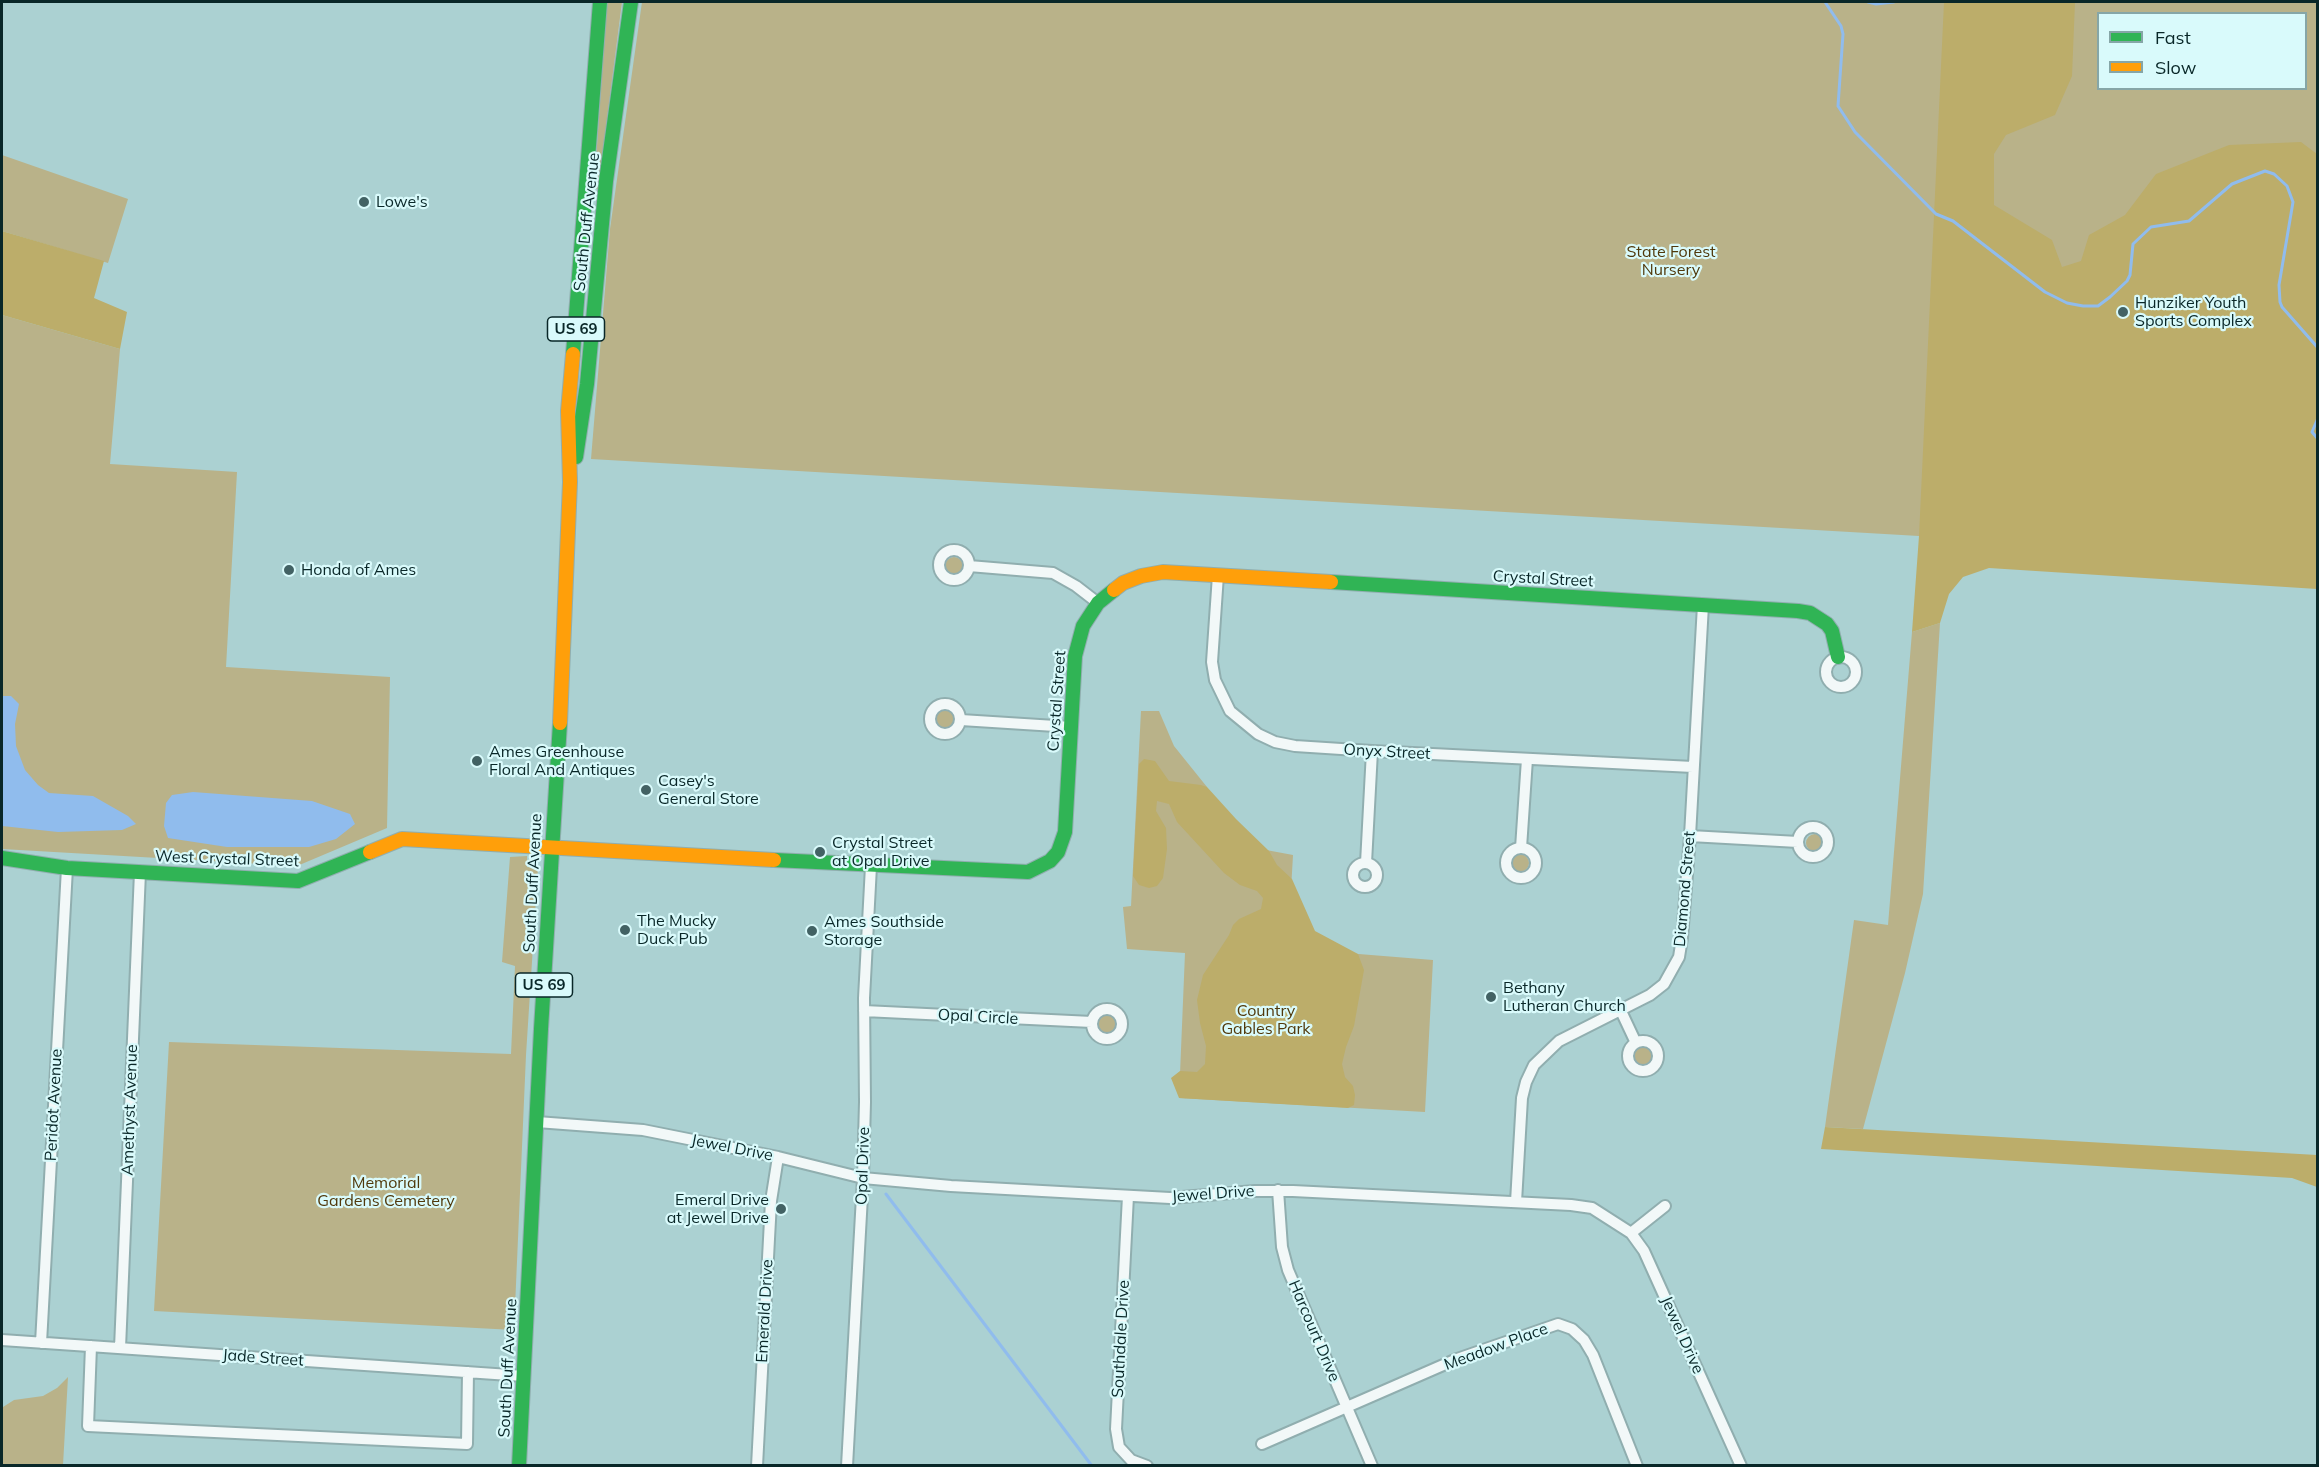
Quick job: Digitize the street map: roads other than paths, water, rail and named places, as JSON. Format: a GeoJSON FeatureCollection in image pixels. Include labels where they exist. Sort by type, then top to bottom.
{"type":"FeatureCollection","features":[{"type":"Feature","properties":{"kind":"street","name":"South Duff Avenue"},"geometry":{"type":"LineString","coordinates":[[519,1466],[559,735],[570,482],[568,411],[600,2]]}},
{"type":"Feature","properties":{"kind":"street","name":"South Duff Avenue"},"geometry":{"type":"LineString","coordinates":[[570,482],[579,444],[587,384],[606,181],[632,2]]}},
{"type":"Feature","properties":{"kind":"street"},"geometry":{"type":"LineString","coordinates":[[969,567],[1053,573],[1076,585],[1098,603]]}},
{"type":"Feature","properties":{"kind":"street","name":"Crystal Street"},"geometry":{"type":"LineString","coordinates":[[551,849],[1028,872],[1050,861],[1058,852],[1065,832],[1075,656],[1078,640],[1090,613],[1098,603],[1123,583],[1141,576],[1163,572],[1810,613],[1821,618],[1832,631],[1838,657]]}},
{"type":"Feature","properties":{"kind":"street","name":"Onyx Street"},"geometry":{"type":"LineString","coordinates":[[1218,575],[1212,662],[1215,680],[1230,711],[1258,734],[1275,742],[1295,746],[1372,751],[1693,767]]}},
{"type":"Feature","properties":{"kind":"street","name":"Diamond Street"},"geometry":{"type":"LineString","coordinates":[[1516,1202],[1522,1098],[1534,1065],[1559,1041],[1650,995],[1665,984],[1673,970],[1682,938],[1703,605]]}},
{"type":"Feature","properties":{"kind":"street"},"geometry":{"type":"LineString","coordinates":[[961,720],[1071,727]]}},
{"type":"Feature","properties":{"kind":"street"},"geometry":{"type":"LineString","coordinates":[[1366,863],[1372,751]]}},
{"type":"Feature","properties":{"kind":"street"},"geometry":{"type":"LineString","coordinates":[[1521,848],[1527,759]]}},
{"type":"Feature","properties":{"kind":"street"},"geometry":{"type":"LineString","coordinates":[[1690,836],[1798,842]]}},
{"type":"Feature","properties":{"kind":"street","name":"West Crystal Street"},"geometry":{"type":"LineString","coordinates":[[2,858],[67,868],[298,881],[402,838],[551,849]]}},
{"type":"Feature","properties":{"kind":"street","name":"Opal Drive"},"geometry":{"type":"LineString","coordinates":[[847,1466],[863,1178],[864,1011],[872,866]]}},
{"type":"Feature","properties":{"kind":"street","name":"Peridot Avenue"},"geometry":{"type":"LineString","coordinates":[[41,1343],[67,868]]}},
{"type":"Feature","properties":{"kind":"street","name":"Amethyst Avenue"},"geometry":{"type":"LineString","coordinates":[[120,1348],[140,872]]}},
{"type":"Feature","properties":{"kind":"street","name":"Opal Circle"},"geometry":{"type":"LineString","coordinates":[[864,1011],[1092,1022]]}},
{"type":"Feature","properties":{"kind":"street"},"geometry":{"type":"LineString","coordinates":[[1622,1011],[1636,1043]]}},
{"type":"Feature","properties":{"kind":"street","name":"Jewel Drive"},"geometry":{"type":"LineString","coordinates":[[537,1122],[643,1130],[778,1157],[863,1178],[951,1186],[1170,1198],[1278,1190],[1592,1208],[1631,1233],[1644,1251],[1741,1466]]}},
{"type":"Feature","properties":{"kind":"street","name":"Emerald Drive"},"geometry":{"type":"LineString","coordinates":[[757,1466],[771,1201],[778,1157]]}},
{"type":"Feature","properties":{"kind":"street","name":"Harcourt Drive"},"geometry":{"type":"LineString","coordinates":[[1278,1190],[1282,1247],[1288,1270],[1372,1466]]}},
{"type":"Feature","properties":{"kind":"street","name":"Southdale Drive"},"geometry":{"type":"LineString","coordinates":[[1128,1196],[1116,1429],[1119,1447],[1131,1460],[1147,1466]]}},
{"type":"Feature","properties":{"kind":"street"},"geometry":{"type":"LineString","coordinates":[[1631,1233],[1665,1206]]}},
{"type":"Feature","properties":{"kind":"street","name":"Meadow Place"},"geometry":{"type":"LineString","coordinates":[[1262,1444],[1457,1359],[1558,1324],[1572,1329],[1584,1340],[1593,1355],[1637,1466]]}},
{"type":"Feature","properties":{"kind":"street","name":"Jade Street"},"geometry":{"type":"LineString","coordinates":[[2,1340],[524,1376]]}},
{"type":"Feature","properties":{"kind":"street"},"geometry":{"type":"LineString","coordinates":[[91,1346],[88,1426],[467,1444],[468,1372]]}},
{"type":"Feature","properties":{"kind":"water"},"geometry":{"type":"Polygon","coordinates":[[[2,696],[11,696],[19,704],[15,724],[16,746],[25,770],[38,785],[49,793],[93,796],[128,816],[136,824],[122,830],[58,832],[2,826],[2,696]]]}},
{"type":"Feature","properties":{"kind":"water"},"geometry":{"type":"Polygon","coordinates":[[[193,792],[312,801],[350,814],[355,824],[336,839],[309,847],[227,847],[168,838],[164,826],[166,803],[172,795],[193,792]]]}},
{"type":"Feature","properties":{"kind":"waterway"},"geometry":{"type":"LineString","coordinates":[[1825,2],[1841,26],[1843,34],[1838,106],[1855,132],[1936,214],[1953,221],[2045,292],[2067,303],[2098,306],[2110,297],[2127,281],[2130,275],[2133,244],[2151,227],[2189,221],[2232,184],[2265,171],[2274,174],[2287,186],[2293,202],[2279,285],[2280,302],[2318,348]]}},
{"type":"Feature","properties":{"kind":"waterway"},"geometry":{"type":"LineString","coordinates":[[1868,2],[1876,4],[1894,2]]}},
{"type":"Feature","properties":{"kind":"waterway"},"geometry":{"type":"LineString","coordinates":[[2318,418],[2312,432],[2318,439]]}},
{"type":"Feature","properties":{"kind":"waterway"},"geometry":{"type":"LineString","coordinates":[[886,1194],[1092,1466]]}},
{"type":"Feature","properties":{"kind":"place","name":"Lowe's"},"geometry":{"type":"Point","coordinates":[364,202]}},
{"type":"Feature","properties":{"kind":"place","name":"Hunziker Youth Sports Complex"},"geometry":{"type":"Point","coordinates":[2123,312]}},
{"type":"Feature","properties":{"kind":"place","name":"Honda of Ames"},"geometry":{"type":"Point","coordinates":[289,570]}},
{"type":"Feature","properties":{"kind":"place","name":"Ames Greenhouse Floral And Antiques"},"geometry":{"type":"Point","coordinates":[477,761]}},
{"type":"Feature","properties":{"kind":"place","name":"Casey's General Store"},"geometry":{"type":"Point","coordinates":[646,790]}},
{"type":"Feature","properties":{"kind":"place","name":"Crystal Street at Opal Drive"},"geometry":{"type":"Point","coordinates":[820,852]}},
{"type":"Feature","properties":{"kind":"place","name":"The Mucky Duck Pub"},"geometry":{"type":"Point","coordinates":[625,930]}},
{"type":"Feature","properties":{"kind":"place","name":"Ames Southside Storage"},"geometry":{"type":"Point","coordinates":[812,931]}},
{"type":"Feature","properties":{"kind":"place","name":"Bethany Lutheran Church"},"geometry":{"type":"Point","coordinates":[1491,997]}},
{"type":"Feature","properties":{"kind":"place","name":"Emeral Drive at Jewel Drive"},"geometry":{"type":"Point","coordinates":[781,1209]}},
{"type":"Feature","properties":{"kind":"park label","name":"State Forest Nursery"},"geometry":{"type":"Point","coordinates":[1671,261]}},
{"type":"Feature","properties":{"kind":"park label","name":"Country Gables Park"},"geometry":{"type":"Point","coordinates":[1266,1020]}},
{"type":"Feature","properties":{"kind":"park label","name":"Memorial Gardens Cemetery"},"geometry":{"type":"Point","coordinates":[386,1192]}}]}
